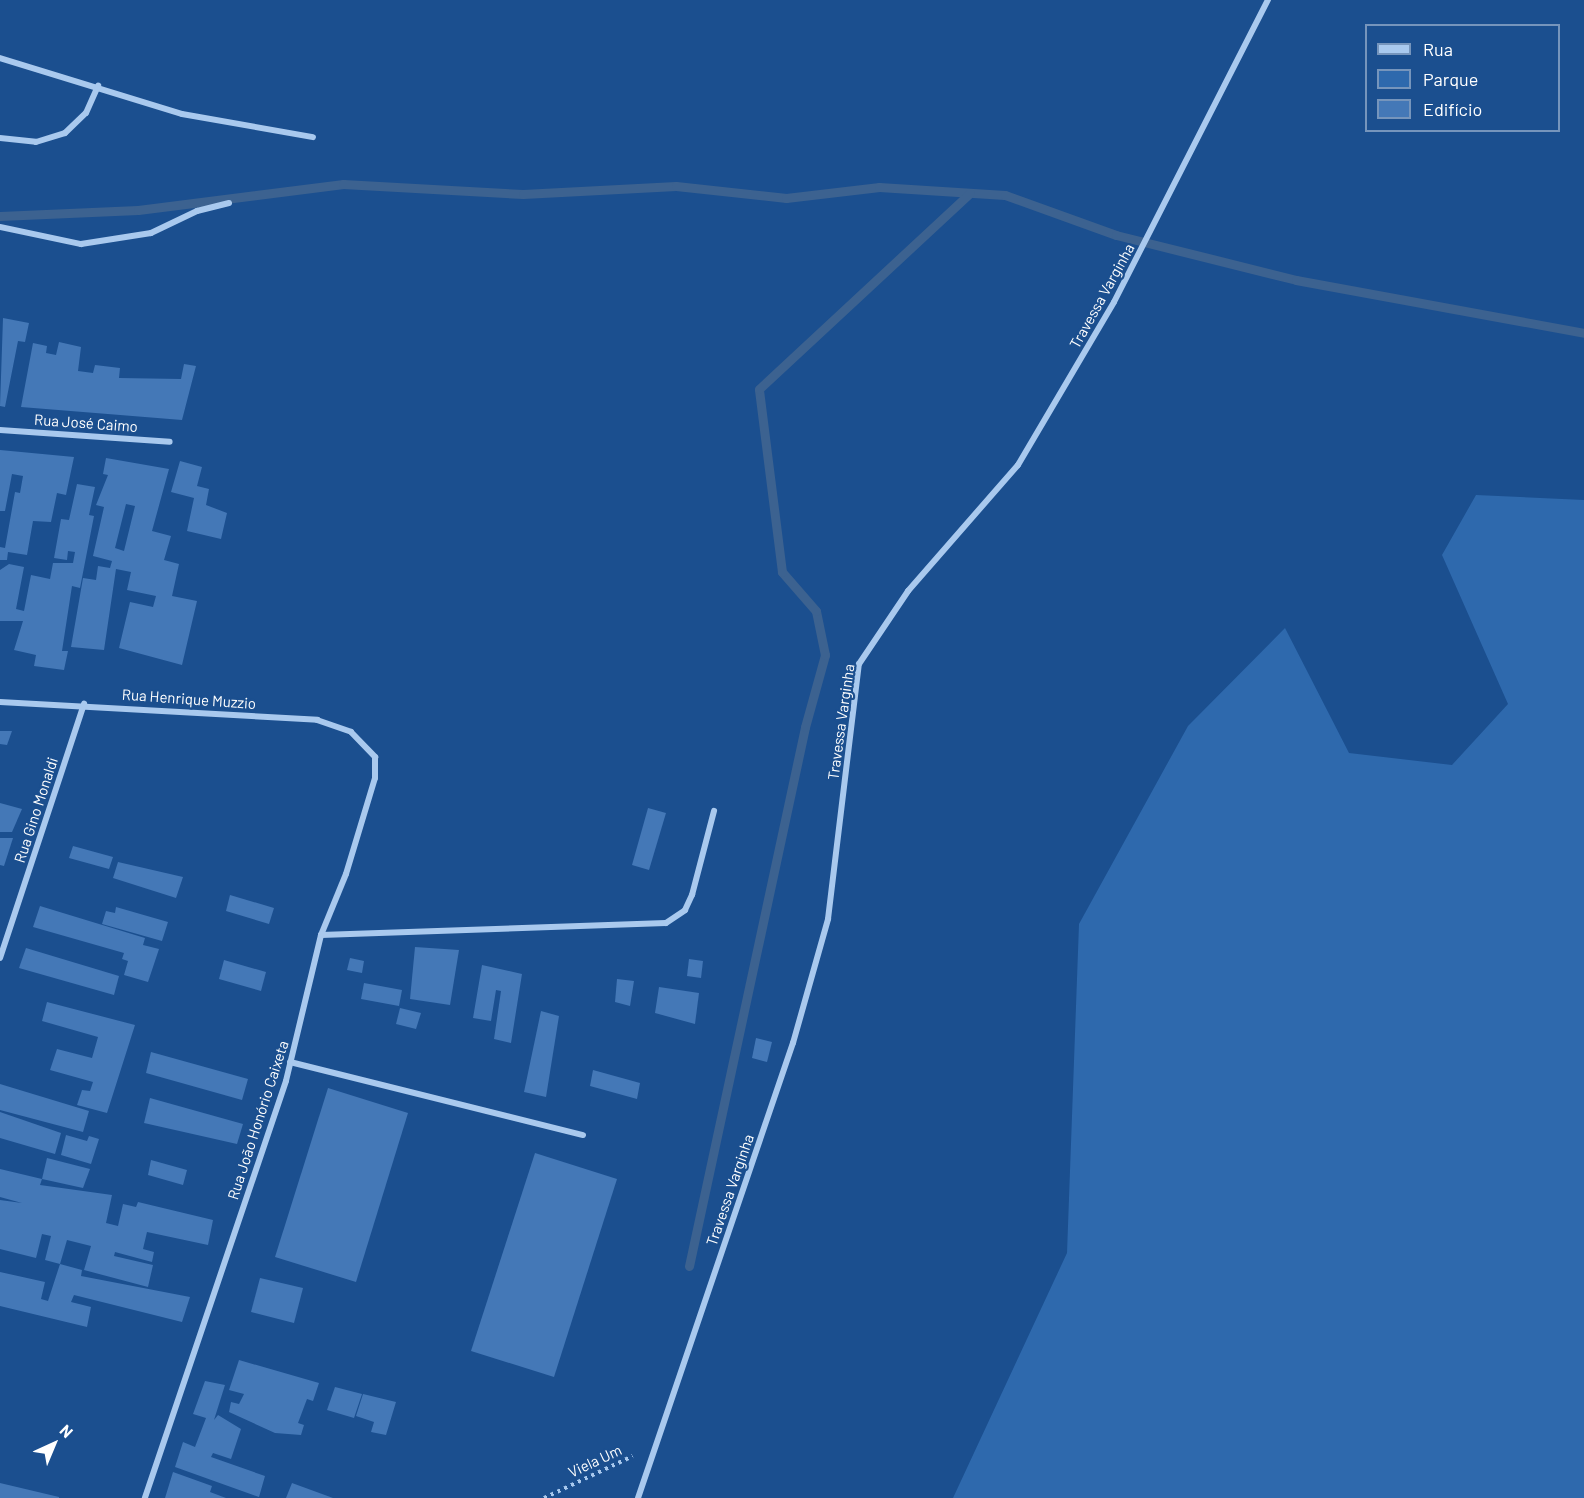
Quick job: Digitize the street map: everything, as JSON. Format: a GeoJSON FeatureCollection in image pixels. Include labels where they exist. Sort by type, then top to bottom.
{"type":"FeatureCollection","features":[{"type":"Feature","properties":{"kind":"street","name":"Travessa Varginha"},"geometry":{"type":"LineString","coordinates":[[638,1498],[789,1054],[828,919],[859,664],[908,591],[1018,465],[1136,260],[1268,0]]}},
{"type":"Feature","properties":{"kind":"street"},"geometry":{"type":"LineString","coordinates":[[0,58],[98,86],[182,114],[313,137]]}},
{"type":"Feature","properties":{"kind":"street"},"geometry":{"type":"LineString","coordinates":[[0,138],[27,142],[65,133],[86,113],[98,86]]}},
{"type":"Feature","properties":{"kind":"street"},"geometry":{"type":"LineString","coordinates":[[0,227],[81,244],[151,233],[197,211],[229,203]]}},
{"type":"Feature","properties":{"kind":"street","name":"Rua José Caimo"},"geometry":{"type":"LineString","coordinates":[[0,430],[170,442]]}},
{"type":"Feature","properties":{"kind":"street","name":"Rua Henrique Muzzio"},"geometry":{"type":"LineString","coordinates":[[0,702],[84,704],[317,720],[351,732],[369,747]]}},
{"type":"Feature","properties":{"kind":"street","name":"Rua Gino Monaldi"},"geometry":{"type":"LineString","coordinates":[[0,958],[84,704]]}},
{"type":"Feature","properties":{"kind":"street","name":"Rua João Honório Caixeta"},"geometry":{"type":"LineString","coordinates":[[145,1498],[290,1062],[321,935],[346,874],[375,778],[375,757],[369,747]]}},
{"type":"Feature","properties":{"kind":"street"},"geometry":{"type":"LineString","coordinates":[[321,935],[666,923],[685,910],[692,896],[714,811]]}},
{"type":"Feature","properties":{"kind":"street"},"geometry":{"type":"LineString","coordinates":[[290,1062],[583,1135]]}},
{"type":"Feature","properties":{"kind":"path","name":"Viela Um"},"geometry":{"type":"LineString","coordinates":[[544,1498],[656,1445]]}},
{"type":"Feature","properties":{"kind":"green space"},"geometry":{"type":"Polygon","coordinates":[[[1476,495],[1584,500],[1584,1498],[953,1498],[1067,1253],[1079,924],[1188,726],[1285,628],[1349,753],[1452,765],[1508,704],[1442,555],[1476,495]]]}},
{"type":"Feature","properties":{"kind":"building"},"geometry":{"type":"Polygon","coordinates":[[[3,318],[29,323],[25,342],[18,341],[5,407],[0,406],[3,318]]]}},
{"type":"Feature","properties":{"kind":"building"},"geometry":{"type":"Polygon","coordinates":[[[59,342],[81,347],[78,371],[93,373],[95,365],[120,368],[119,378],[181,379],[184,364],[196,366],[182,420],[21,407],[33,343],[47,346],[46,353],[56,355],[59,342]]]}},
{"type":"Feature","properties":{"kind":"building"},"geometry":{"type":"Polygon","coordinates":[[[0,450],[74,457],[66,495],[57,493],[51,522],[33,521],[27,555],[8,552],[7,560],[0,560],[0,547],[5,548],[15,492],[20,493],[23,476],[12,474],[5,511],[0,511],[0,450]]]}},
{"type":"Feature","properties":{"kind":"building"},"geometry":{"type":"Polygon","coordinates":[[[106,458],[169,469],[152,531],[171,536],[164,560],[179,564],[172,596],[197,601],[182,665],[119,648],[130,602],[153,607],[156,596],[127,590],[131,572],[116,569],[104,650],[71,647],[83,578],[96,580],[98,566],[110,568],[112,561],[93,556],[104,507],[96,505],[108,475],[103,474],[106,458]],[[126,504],[115,548],[124,551],[135,506],[126,504]]]}},
{"type":"Feature","properties":{"kind":"building"},"geometry":{"type":"Polygon","coordinates":[[[180,461],[202,467],[197,486],[209,489],[206,505],[227,513],[221,539],[187,531],[194,498],[171,492],[180,461]]]}},
{"type":"Feature","properties":{"kind":"building"},"geometry":{"type":"Polygon","coordinates":[[[77,484],[95,487],[89,515],[94,516],[80,588],[72,586],[62,651],[68,651],[64,670],[34,666],[36,655],[14,650],[23,621],[0,621],[0,570],[9,564],[24,567],[16,609],[24,611],[31,575],[50,579],[53,563],[73,563],[75,552],[68,551],[67,560],[54,558],[61,519],[69,520],[77,484]]]}},
{"type":"Feature","properties":{"kind":"building"},"geometry":{"type":"Polygon","coordinates":[[[0,731],[12,731],[7,745],[0,744],[0,731]]]}},
{"type":"Feature","properties":{"kind":"building"},"geometry":{"type":"Polygon","coordinates":[[[0,803],[22,809],[12,832],[0,832],[0,803]]]}},
{"type":"Feature","properties":{"kind":"building"},"geometry":{"type":"Polygon","coordinates":[[[648,808],[666,813],[649,870],[632,865],[648,808]]]}},
{"type":"Feature","properties":{"kind":"building"},"geometry":{"type":"Polygon","coordinates":[[[0,838],[13,838],[4,866],[0,865],[0,838]]]}},
{"type":"Feature","properties":{"kind":"building"},"geometry":{"type":"Polygon","coordinates":[[[73,846],[113,857],[109,869],[69,858],[73,846]]]}},
{"type":"Feature","properties":{"kind":"building"},"geometry":{"type":"Polygon","coordinates":[[[118,862],[183,877],[176,898],[113,878],[118,862]]]}},
{"type":"Feature","properties":{"kind":"building"},"geometry":{"type":"Polygon","coordinates":[[[230,895],[274,908],[269,924],[226,911],[230,895]]]}},
{"type":"Feature","properties":{"kind":"building"},"geometry":{"type":"Polygon","coordinates":[[[40,906],[145,938],[143,945],[159,949],[148,982],[124,975],[128,961],[122,959],[124,953],[33,927],[40,906]]]}},
{"type":"Feature","properties":{"kind":"building"},"geometry":{"type":"Polygon","coordinates":[[[116,907],[168,922],[162,941],[102,924],[106,911],[115,913],[116,907]]]}},
{"type":"Feature","properties":{"kind":"building"},"geometry":{"type":"Polygon","coordinates":[[[415,947],[459,950],[450,1005],[410,999],[415,947]]]}},
{"type":"Feature","properties":{"kind":"building"},"geometry":{"type":"Polygon","coordinates":[[[26,948],[119,976],[114,995],[19,968],[26,948]]]}},
{"type":"Feature","properties":{"kind":"building"},"geometry":{"type":"Polygon","coordinates":[[[350,958],[364,961],[362,973],[347,970],[350,958]]]}},
{"type":"Feature","properties":{"kind":"building"},"geometry":{"type":"Polygon","coordinates":[[[689,959],[703,961],[701,978],[687,976],[689,959]]]}},
{"type":"Feature","properties":{"kind":"building"},"geometry":{"type":"Polygon","coordinates":[[[224,960],[266,972],[261,991],[219,979],[224,960]]]}},
{"type":"Feature","properties":{"kind":"building"},"geometry":{"type":"Polygon","coordinates":[[[482,965],[522,974],[511,1043],[494,1039],[501,991],[496,990],[491,1021],[473,1018],[482,965]]]}},
{"type":"Feature","properties":{"kind":"building"},"geometry":{"type":"Polygon","coordinates":[[[617,979],[634,981],[630,1006],[615,1002],[617,979]]]}},
{"type":"Feature","properties":{"kind":"building"},"geometry":{"type":"Polygon","coordinates":[[[364,983],[402,990],[399,1006],[361,999],[364,983]]]}},
{"type":"Feature","properties":{"kind":"building"},"geometry":{"type":"Polygon","coordinates":[[[659,987],[699,993],[695,1024],[655,1013],[659,987]]]}},
{"type":"Feature","properties":{"kind":"building"},"geometry":{"type":"Polygon","coordinates":[[[47,1002],[135,1025],[107,1113],[77,1105],[82,1090],[90,1091],[93,1082],[50,1070],[57,1049],[92,1058],[98,1037],[42,1021],[47,1002]]]}},
{"type":"Feature","properties":{"kind":"building"},"geometry":{"type":"Polygon","coordinates":[[[400,1008],[421,1013],[416,1029],[396,1024],[400,1008]]]}},
{"type":"Feature","properties":{"kind":"building"},"geometry":{"type":"Polygon","coordinates":[[[541,1011],[559,1016],[546,1097],[524,1092],[541,1011]]]}},
{"type":"Feature","properties":{"kind":"building"},"geometry":{"type":"Polygon","coordinates":[[[756,1038],[772,1042],[767,1062],[752,1058],[756,1038]]]}},
{"type":"Feature","properties":{"kind":"building"},"geometry":{"type":"Polygon","coordinates":[[[151,1052],[248,1079],[242,1100],[146,1073],[151,1052]]]}},
{"type":"Feature","properties":{"kind":"building"},"geometry":{"type":"Polygon","coordinates":[[[593,1070],[640,1083],[637,1099],[590,1086],[593,1070]]]}},
{"type":"Feature","properties":{"kind":"building"},"geometry":{"type":"Polygon","coordinates":[[[0,1084],[89,1111],[83,1132],[0,1110],[0,1084]]]}},
{"type":"Feature","properties":{"kind":"building"},"geometry":{"type":"Polygon","coordinates":[[[328,1088],[408,1113],[356,1282],[275,1257],[328,1088]]]}},
{"type":"Feature","properties":{"kind":"building"},"geometry":{"type":"Polygon","coordinates":[[[150,1098],[243,1124],[237,1144],[144,1123],[150,1098]]]}},
{"type":"Feature","properties":{"kind":"building"},"geometry":{"type":"Polygon","coordinates":[[[0,1112],[61,1133],[55,1154],[0,1138],[0,1112]]]}},
{"type":"Feature","properties":{"kind":"building"},"geometry":{"type":"Polygon","coordinates":[[[66,1135],[87,1141],[89,1136],[99,1139],[91,1164],[61,1155],[66,1135]]]}},
{"type":"Feature","properties":{"kind":"building"},"geometry":{"type":"Polygon","coordinates":[[[535,1153],[617,1179],[554,1377],[471,1351],[535,1153]]]}},
{"type":"Feature","properties":{"kind":"building"},"geometry":{"type":"Polygon","coordinates":[[[47,1158],[90,1169],[83,1188],[42,1179],[47,1158]]]}},
{"type":"Feature","properties":{"kind":"building"},"geometry":{"type":"Polygon","coordinates":[[[151,1160],[187,1170],[183,1185],[148,1175],[151,1160]]]}},
{"type":"Feature","properties":{"kind":"building"},"geometry":{"type":"Polygon","coordinates":[[[0,1169],[42,1179],[40,1185],[112,1195],[106,1223],[118,1226],[123,1204],[136,1207],[138,1202],[213,1220],[208,1245],[147,1232],[143,1249],[154,1252],[152,1262],[115,1252],[114,1256],[153,1265],[148,1287],[84,1270],[91,1246],[67,1240],[60,1264],[45,1260],[51,1236],[42,1234],[36,1258],[0,1249],[0,1200],[22,1203],[0,1197],[0,1169]]]}},
{"type":"Feature","properties":{"kind":"building"},"geometry":{"type":"Polygon","coordinates":[[[60,1264],[82,1270],[81,1276],[190,1297],[182,1322],[74,1295],[71,1302],[91,1307],[87,1327],[0,1306],[0,1272],[45,1282],[41,1299],[48,1301],[60,1264]]]}},
{"type":"Feature","properties":{"kind":"building"},"geometry":{"type":"Polygon","coordinates":[[[260,1278],[303,1288],[294,1323],[251,1312],[260,1278]]]}},
{"type":"Feature","properties":{"kind":"building"},"geometry":{"type":"Polygon","coordinates":[[[239,1360],[319,1383],[313,1401],[307,1399],[298,1423],[304,1425],[301,1435],[275,1433],[229,1412],[231,1402],[239,1404],[244,1394],[229,1390],[239,1360]]]}},
{"type":"Feature","properties":{"kind":"building"},"geometry":{"type":"Polygon","coordinates":[[[205,1381],[225,1385],[214,1420],[218,1415],[241,1429],[231,1459],[213,1453],[211,1457],[265,1476],[259,1497],[175,1467],[183,1442],[195,1447],[206,1418],[193,1414],[205,1381]]]}},
{"type":"Feature","properties":{"kind":"building"},"geometry":{"type":"Polygon","coordinates":[[[335,1387],[362,1394],[354,1418],[327,1410],[335,1387]]]}},
{"type":"Feature","properties":{"kind":"building"},"geometry":{"type":"Polygon","coordinates":[[[363,1394],[396,1402],[386,1435],[371,1432],[374,1422],[356,1416],[363,1394]]]}},
{"type":"Feature","properties":{"kind":"building"},"geometry":{"type":"Polygon","coordinates":[[[173,1472],[212,1486],[210,1492],[226,1498],[165,1498],[173,1472]]]}},
{"type":"Feature","properties":{"kind":"building"},"geometry":{"type":"Polygon","coordinates":[[[0,1483],[59,1497],[59,1498],[0,1498],[0,1483]]]}},
{"type":"Feature","properties":{"kind":"building"},"geometry":{"type":"Polygon","coordinates":[[[292,1483],[333,1498],[286,1498],[292,1483]]]}},
{"type":"Feature","properties":{"kind":"waterway"},"geometry":{"type":"LineString","coordinates":[[0,216],[138,210],[343,184],[523,194],[676,186],[786,198],[879,187],[1005,195],[1116,235],[1296,280],[1584,333]]}},
{"type":"Feature","properties":{"kind":"waterway"},"geometry":{"type":"LineString","coordinates":[[689,1266],[805,727],[825,655],[816,611],[782,572],[759,389],[970,193]]}}]}
